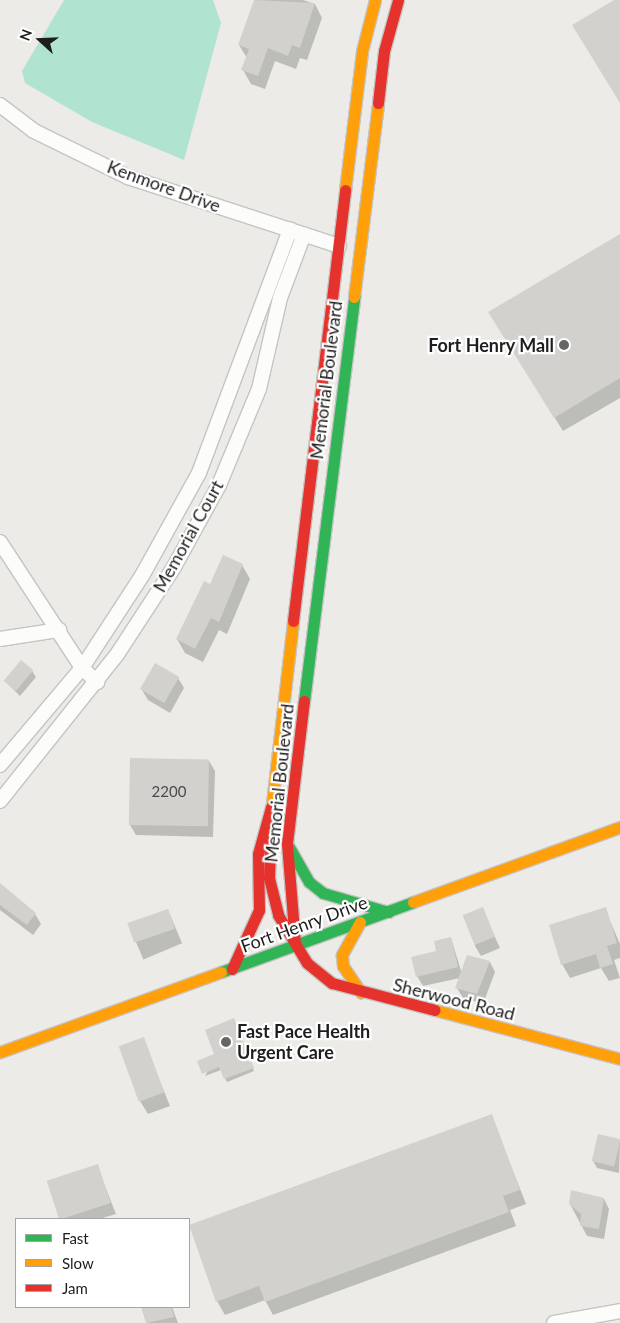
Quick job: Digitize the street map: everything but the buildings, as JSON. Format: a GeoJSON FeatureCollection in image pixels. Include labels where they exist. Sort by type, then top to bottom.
{"type":"FeatureCollection","features":[{"type":"Feature","properties":{"kind":"main road","name":"Memorial Boulevard"},"geometry":{"type":"LineString","coordinates":[[295,946],[278,916],[269,878],[271,807],[362,51],[375,0]]}},
{"type":"Feature","properties":{"kind":"main road","name":"Memorial Boulevard"},"geometry":{"type":"LineString","coordinates":[[295,946],[287,843],[384,51],[398,0]]}},
{"type":"Feature","properties":{"kind":"main road"},"geometry":{"type":"LineString","coordinates":[[339,246],[358,252]]}},
{"type":"Feature","properties":{"kind":"main road"},"geometry":{"type":"LineString","coordinates":[[316,424],[339,426]]}},
{"type":"Feature","properties":{"kind":"main road"},"geometry":{"type":"LineString","coordinates":[[232,969],[259,910],[258,854],[271,807]]}},
{"type":"Feature","properties":{"kind":"main road","name":"Fort Henry Drive"},"geometry":{"type":"LineString","coordinates":[[0,1052],[620,827]]}},
{"type":"Feature","properties":{"kind":"main road"},"geometry":{"type":"LineString","coordinates":[[287,843],[309,882],[323,893],[388,912]]}},
{"type":"Feature","properties":{"kind":"main road"},"geometry":{"type":"LineString","coordinates":[[360,922],[342,955],[343,966],[362,993]]}},
{"type":"Feature","properties":{"kind":"main road","name":"Sherwood Road"},"geometry":{"type":"LineString","coordinates":[[295,946],[307,963],[332,983],[362,993],[620,1059]]}},
{"type":"Feature","properties":{"kind":"street","name":"Kenmore Drive"},"geometry":{"type":"LineString","coordinates":[[0,105],[34,131],[128,177],[339,246]]}},
{"type":"Feature","properties":{"kind":"street","name":"Memorial Court"},"geometry":{"type":"LineString","coordinates":[[0,764],[82,668],[143,574],[198,473],[290,229]]}},
{"type":"Feature","properties":{"kind":"street","name":"Memorial Court"},"geometry":{"type":"LineString","coordinates":[[0,801],[97,682],[174,567],[219,485],[259,390],[280,298],[304,234]]}},
{"type":"Feature","properties":{"kind":"street"},"geometry":{"type":"LineString","coordinates":[[198,473],[219,485]]}},
{"type":"Feature","properties":{"kind":"street"},"geometry":{"type":"LineString","coordinates":[[0,542],[82,668],[97,682]]}},
{"type":"Feature","properties":{"kind":"street"},"geometry":{"type":"LineString","coordinates":[[0,639],[59,630]]}},
{"type":"Feature","properties":{"kind":"street"},"geometry":{"type":"LineString","coordinates":[[554,1323],[620,1310]]}},
{"type":"Feature","properties":{"kind":"green space"},"geometry":{"type":"Polygon","coordinates":[[[64,0],[213,0],[221,23],[184,160],[92,122],[25,83],[22,71],[64,0]]]}},
{"type":"Feature","properties":{"kind":"traffic: fast"},"geometry":{"type":"LineString","coordinates":[[304,701],[354,297]]}},
{"type":"Feature","properties":{"kind":"traffic: fast"},"geometry":{"type":"LineString","coordinates":[[289,847],[309,882],[323,893],[388,912]]}},
{"type":"Feature","properties":{"kind":"traffic: fast"},"geometry":{"type":"LineString","coordinates":[[221,972],[413,902]]}},
{"type":"Feature","properties":{"kind":"traffic: slow"},"geometry":{"type":"LineString","coordinates":[[345,190],[362,51],[375,0]]}},
{"type":"Feature","properties":{"kind":"traffic: slow"},"geometry":{"type":"LineString","coordinates":[[354,297],[378,103]]}},
{"type":"Feature","properties":{"kind":"traffic: slow"},"geometry":{"type":"LineString","coordinates":[[271,812],[293,621]]}},
{"type":"Feature","properties":{"kind":"traffic: slow"},"geometry":{"type":"LineString","coordinates":[[413,902],[620,827]]}},
{"type":"Feature","properties":{"kind":"traffic: slow"},"geometry":{"type":"LineString","coordinates":[[360,922],[342,955],[343,966],[361,993]]}},
{"type":"Feature","properties":{"kind":"traffic: slow"},"geometry":{"type":"LineString","coordinates":[[0,1052],[221,972]]}},
{"type":"Feature","properties":{"kind":"traffic: slow"},"geometry":{"type":"LineString","coordinates":[[435,1010],[620,1059]]}},
{"type":"Feature","properties":{"kind":"traffic: jam"},"geometry":{"type":"LineString","coordinates":[[378,103],[384,51],[398,0]]}},
{"type":"Feature","properties":{"kind":"traffic: jam"},"geometry":{"type":"LineString","coordinates":[[293,621],[345,190]]}},
{"type":"Feature","properties":{"kind":"traffic: jam"},"geometry":{"type":"LineString","coordinates":[[295,943],[287,843],[304,701]]}},
{"type":"Feature","properties":{"kind":"traffic: jam"},"geometry":{"type":"LineString","coordinates":[[232,969],[259,910],[258,854],[271,807]]}},
{"type":"Feature","properties":{"kind":"traffic: jam"},"geometry":{"type":"LineString","coordinates":[[271,812],[269,878],[278,915],[307,963],[332,983],[435,1010]]}},
{"type":"Feature","properties":{"kind":"place","name":"Fort Henry Mall"},"geometry":{"type":"Point","coordinates":[564,345]}},
{"type":"Feature","properties":{"kind":"place","name":"Fast Pace Health Urgent Care"},"geometry":{"type":"Point","coordinates":[226,1042]}}]}
